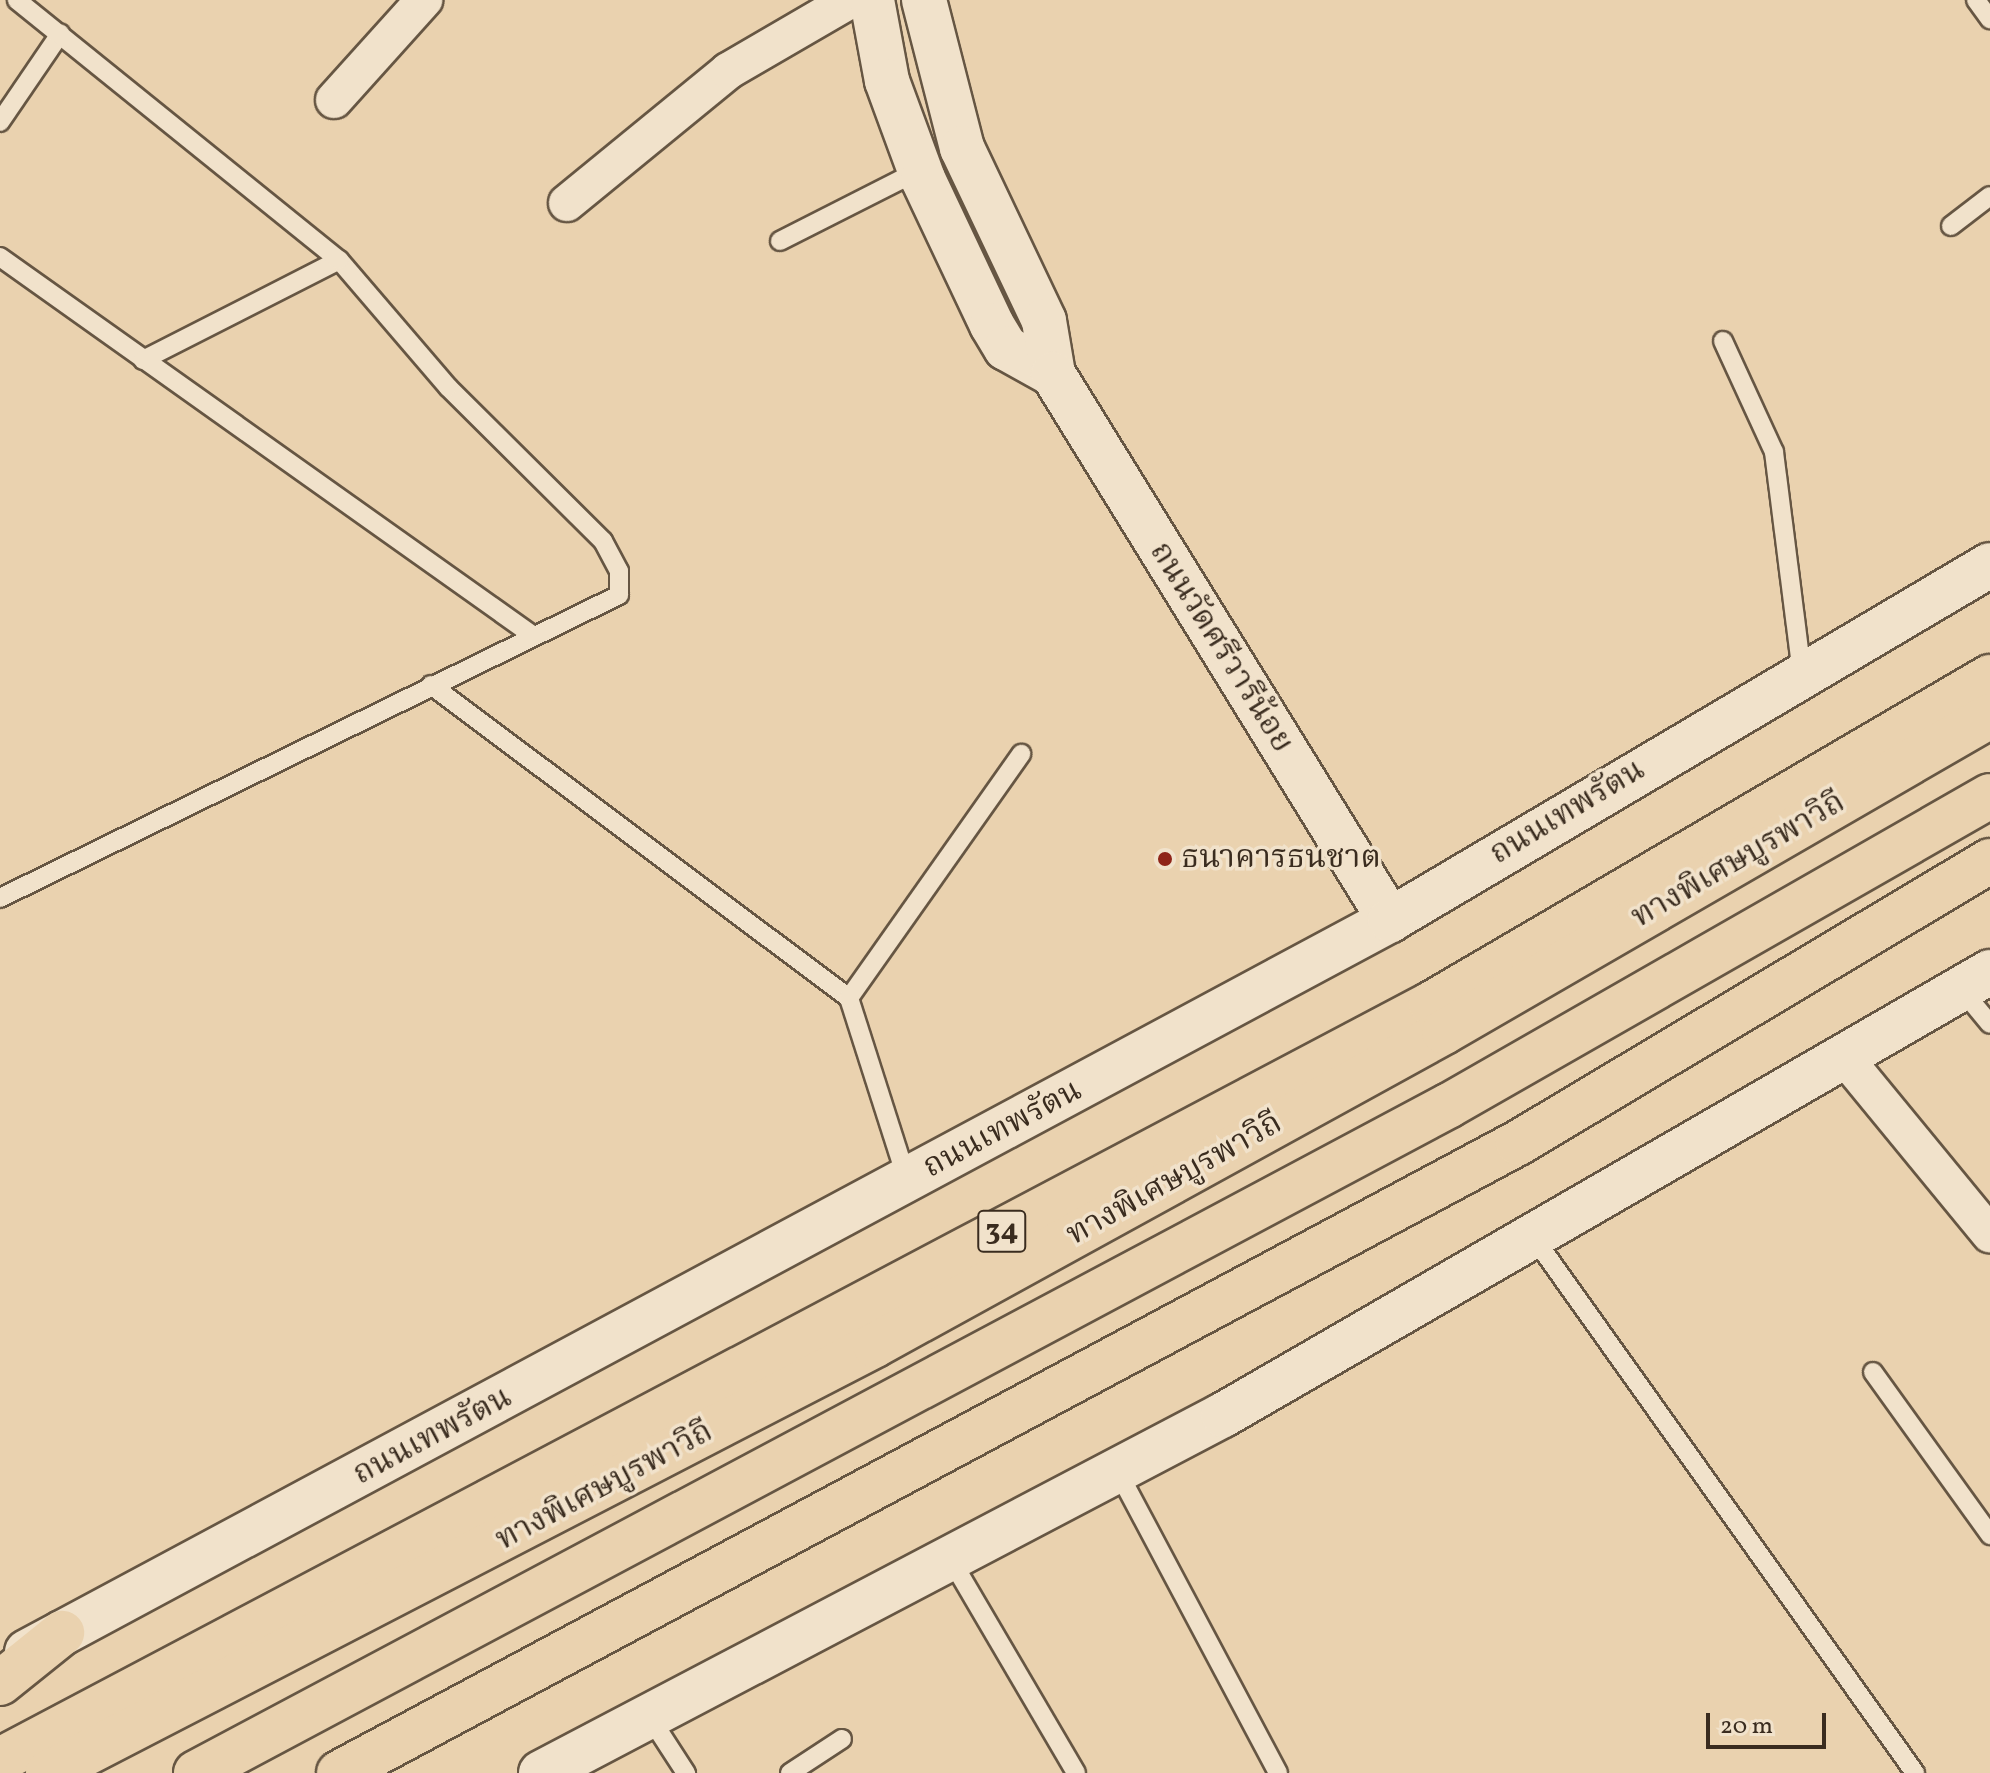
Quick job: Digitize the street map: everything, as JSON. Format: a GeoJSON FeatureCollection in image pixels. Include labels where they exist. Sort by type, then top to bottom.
{"type":"FeatureCollection","features":[{"type":"Feature","properties":{"kind":"highway","name":"34"},"geometry":{"type":"LineString","coordinates":[[0,1760],[1431,1004],[1990,677]]}},
{"type":"Feature","properties":{"kind":"highway","name":"ทางพิเศษบูรพาวิถี"},"geometry":{"type":"LineString","coordinates":[[48,1773],[889,1338],[1444,1032],[1990,716]]}},
{"type":"Feature","properties":{"kind":"highway","name":"ทางพิเศษบูรพาวิถี"},"geometry":{"type":"LineString","coordinates":[[196,1773],[1448,1106],[1990,796]]}},
{"type":"Feature","properties":{"kind":"highway"},"geometry":{"type":"LineString","coordinates":[[339,1773],[1518,1143],[1990,861]]}},
{"type":"Feature","properties":{"kind":"highway"},"geometry":{"type":"LineString","coordinates":[[0,1683],[62,1633]]}},
{"type":"Feature","properties":{"kind":"main road","name":"ถนนวัดศรีวารีน้อย"},"geometry":{"type":"LineString","coordinates":[[872,0],[887,81],[920,170],[1006,348],[1053,374]]}},
{"type":"Feature","properties":{"kind":"main road","name":"ถนนวัดศรีวารีน้อย"},"geometry":{"type":"LineString","coordinates":[[924,0],[962,148],[1044,321],[1053,374],[1390,920]]}},
{"type":"Feature","properties":{"kind":"main road","name":"ถนนเทพรัตน"},"geometry":{"type":"LineString","coordinates":[[0,1666],[908,1182],[1390,920],[1990,565]]}},
{"type":"Feature","properties":{"kind":"main road"},"geometry":{"type":"LineString","coordinates":[[541,1773],[1117,1470],[1534,1238],[1846,1059],[1975,981]]}},
{"type":"Feature","properties":{"kind":"street"},"geometry":{"type":"LineString","coordinates":[[334,100],[424,0]]}},
{"type":"Feature","properties":{"kind":"street"},"geometry":{"type":"LineString","coordinates":[[567,203],[728,71],[850,0]]}},
{"type":"Feature","properties":{"kind":"street"},"geometry":{"type":"LineString","coordinates":[[1846,1059],[1990,1234]]}},
{"type":"Feature","properties":{"kind":"lane"},"geometry":{"type":"LineString","coordinates":[[0,898],[619,595],[619,571],[603,541],[448,387],[339,260],[17,0]]}},
{"type":"Feature","properties":{"kind":"lane"},"geometry":{"type":"LineString","coordinates":[[1976,0],[1990,19]]}},
{"type":"Feature","properties":{"kind":"lane"},"geometry":{"type":"LineString","coordinates":[[0,122],[60,34]]}},
{"type":"Feature","properties":{"kind":"lane"},"geometry":{"type":"LineString","coordinates":[[780,241],[920,170]]}},
{"type":"Feature","properties":{"kind":"lane"},"geometry":{"type":"LineString","coordinates":[[1951,226],[1986,206]]}},
{"type":"Feature","properties":{"kind":"lane"},"geometry":{"type":"LineString","coordinates":[[0,257],[532,635]]}},
{"type":"Feature","properties":{"kind":"lane"},"geometry":{"type":"LineString","coordinates":[[143,360],[339,260]]}},
{"type":"Feature","properties":{"kind":"lane"},"geometry":{"type":"LineString","coordinates":[[1723,341],[1774,452],[1802,674]]}},
{"type":"Feature","properties":{"kind":"lane"},"geometry":{"type":"LineString","coordinates":[[431,685],[849,998],[908,1182]]}},
{"type":"Feature","properties":{"kind":"lane"},"geometry":{"type":"LineString","coordinates":[[849,998],[1021,754]]}},
{"type":"Feature","properties":{"kind":"lane"},"geometry":{"type":"LineString","coordinates":[[1975,981],[1990,1024]]}},
{"type":"Feature","properties":{"kind":"lane"},"geometry":{"type":"LineString","coordinates":[[1534,1238],[1915,1773]]}},
{"type":"Feature","properties":{"kind":"lane"},"geometry":{"type":"LineString","coordinates":[[1873,1372],[1990,1535]]}},
{"type":"Feature","properties":{"kind":"lane"},"geometry":{"type":"LineString","coordinates":[[1117,1470],[1278,1773]]}},
{"type":"Feature","properties":{"kind":"lane"},"geometry":{"type":"LineString","coordinates":[[950,1558],[1076,1773]]}},
{"type":"Feature","properties":{"kind":"lane"},"geometry":{"type":"LineString","coordinates":[[649,1716],[686,1773]]}},
{"type":"Feature","properties":{"kind":"lane"},"geometry":{"type":"LineString","coordinates":[[790,1773],[842,1739]]}},
{"type":"Feature","properties":{"kind":"place","name":"ธนาคารธนชาต"},"geometry":{"type":"Point","coordinates":[1165,859]}}]}
